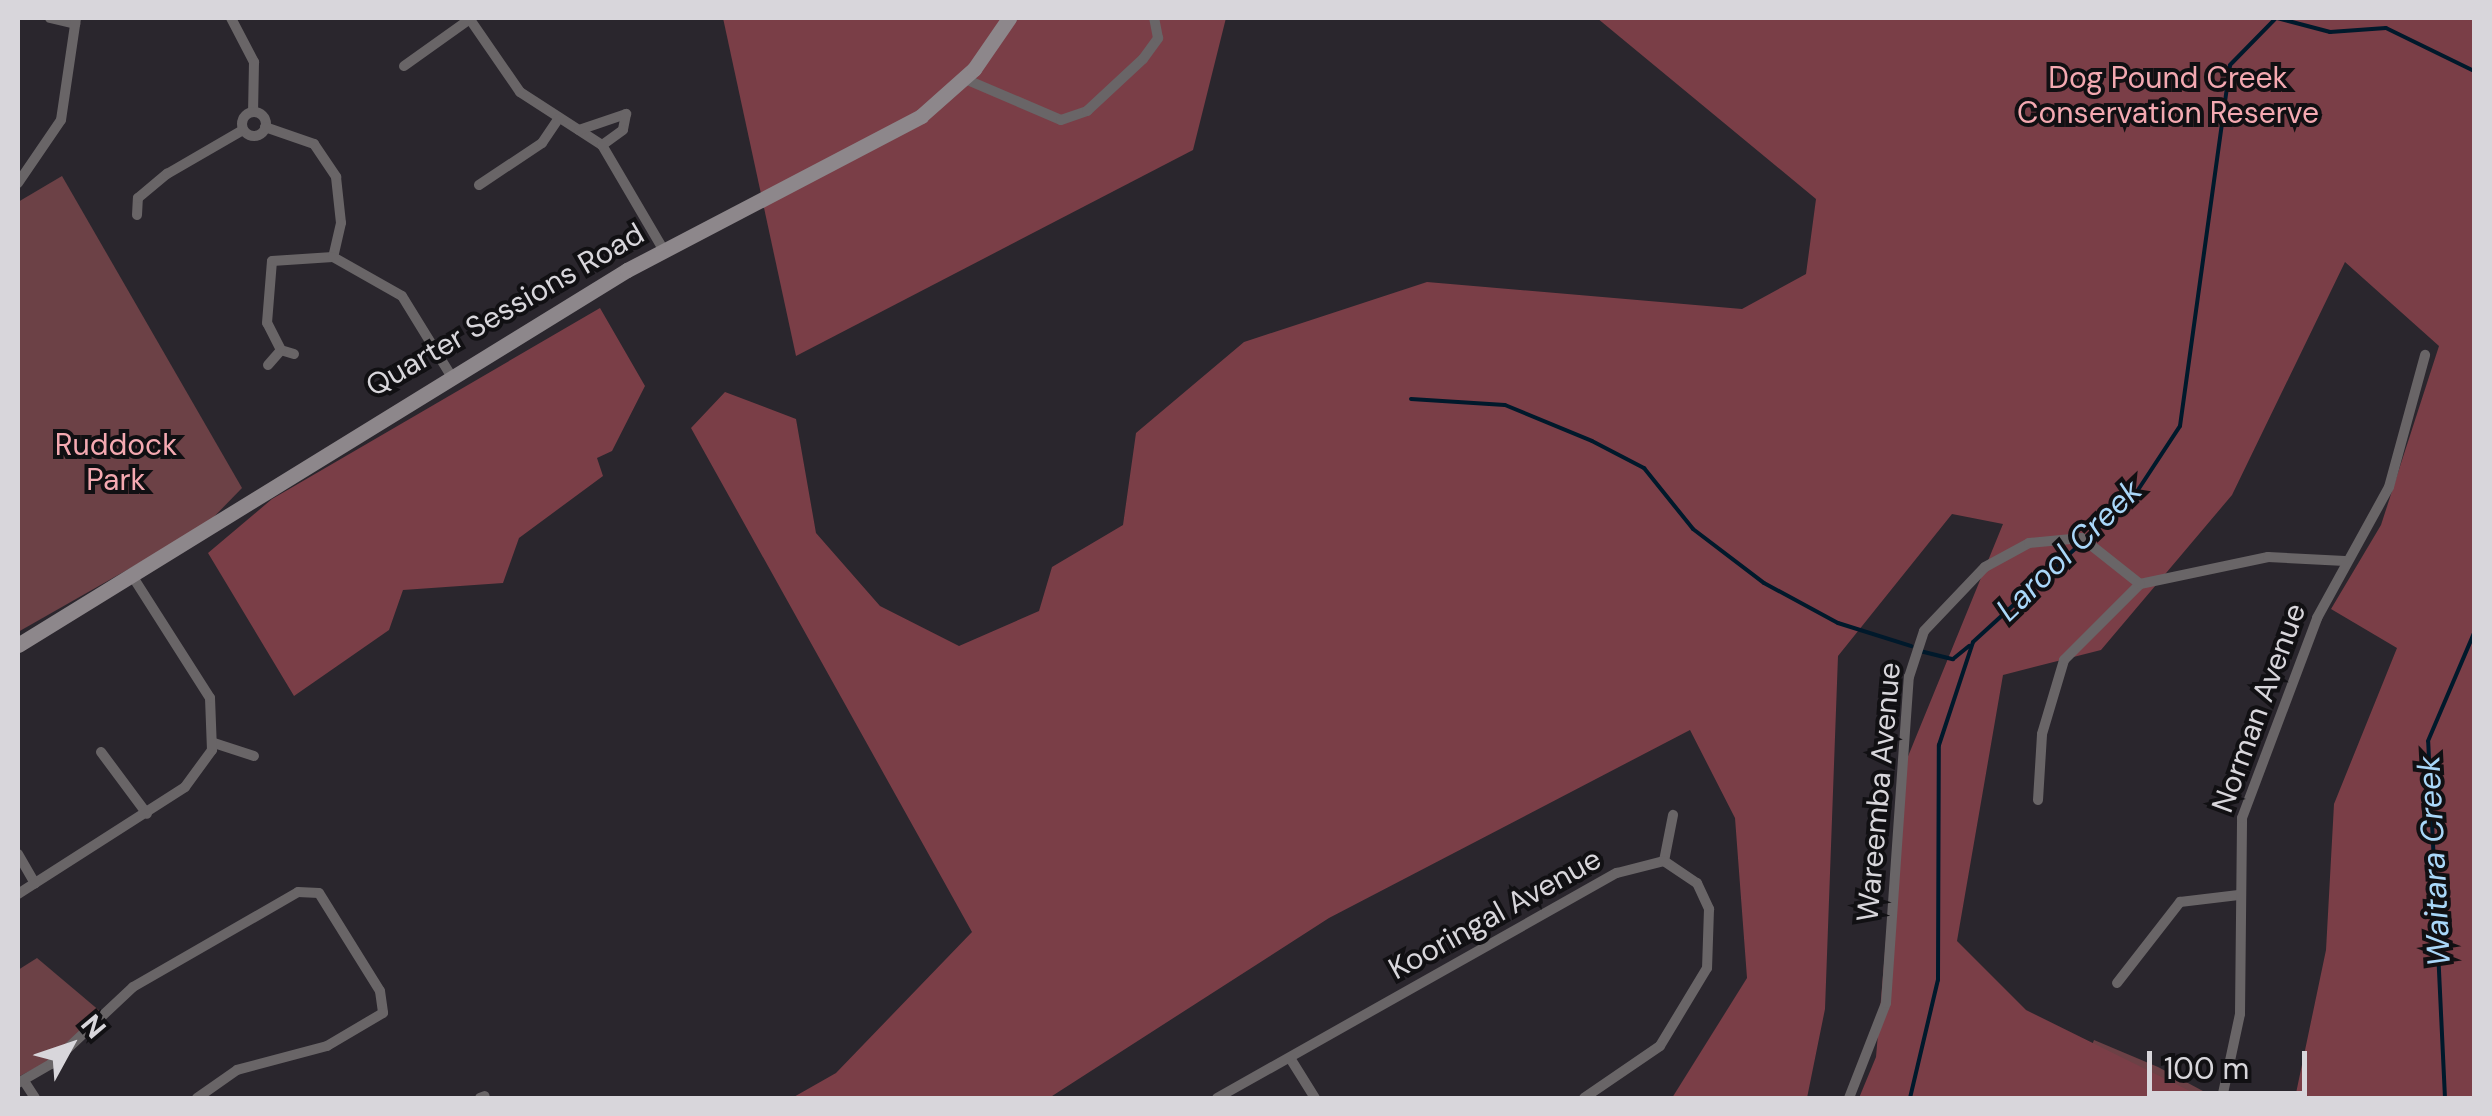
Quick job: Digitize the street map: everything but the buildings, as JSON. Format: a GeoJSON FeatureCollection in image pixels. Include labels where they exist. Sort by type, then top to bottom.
{"type":"FeatureCollection","features":[{"type":"Feature","properties":{"kind":"main road","name":"Quarter Sessions Road"},"geometry":{"type":"LineString","coordinates":[[18,644],[133,577],[450,374],[664,249],[908,124],[965,79],[1009,18]]}},
{"type":"Feature","properties":{"kind":"street"},"geometry":{"type":"LineString","coordinates":[[18,184],[61,120],[76,20],[50,18]]}},
{"type":"Feature","properties":{"kind":"street"},"geometry":{"type":"LineString","coordinates":[[138,198],[243,130],[253,112],[254,62],[228,18]]}},
{"type":"Feature","properties":{"kind":"street"},"geometry":{"type":"LineString","coordinates":[[404,66],[469,18],[520,92],[602,145],[664,249]]}},
{"type":"Feature","properties":{"kind":"street"},"geometry":{"type":"LineString","coordinates":[[965,79],[1061,120],[1087,111],[1143,59],[1158,38],[1154,18]]}},
{"type":"Feature","properties":{"kind":"street"},"geometry":{"type":"LineString","coordinates":[[253,112],[265,128],[314,144],[332,168],[342,223],[333,257]]}},
{"type":"Feature","properties":{"kind":"street"},"geometry":{"type":"LineString","coordinates":[[579,130],[626,114],[623,130],[602,145]]}},
{"type":"Feature","properties":{"kind":"street"},"geometry":{"type":"LineString","coordinates":[[479,185],[542,142],[558,119]]}},
{"type":"Feature","properties":{"kind":"street"},"geometry":{"type":"LineString","coordinates":[[243,130],[255,136],[265,128]]}},
{"type":"Feature","properties":{"kind":"street"},"geometry":{"type":"LineString","coordinates":[[125,191],[138,198]]}},
{"type":"Feature","properties":{"kind":"street"},"geometry":{"type":"LineString","coordinates":[[137,215],[138,198]]}},
{"type":"Feature","properties":{"kind":"street"},"geometry":{"type":"LineString","coordinates":[[294,354],[281,350],[265,314],[272,261],[333,257],[402,296],[450,374]]}},
{"type":"Feature","properties":{"kind":"street"},"geometry":{"type":"LineString","coordinates":[[268,364],[281,350]]}},
{"type":"Feature","properties":{"kind":"street","name":"Norman Avenue"},"geometry":{"type":"LineString","coordinates":[[2222,1098],[2240,1014],[2239,896],[2251,787],[2346,561],[2388,487],[2426,355]]}},
{"type":"Feature","properties":{"kind":"street","name":"Wareemba Avenue"},"geometry":{"type":"LineString","coordinates":[[1849,1098],[1886,1003],[1914,654],[1942,607],[1985,568],[2029,543],[2078,538],[2092,543],[2140,584]]}},
{"type":"Feature","properties":{"kind":"street"},"geometry":{"type":"LineString","coordinates":[[2038,800],[2042,734],[2064,660],[2140,584],[2268,557],[2346,561]]}},
{"type":"Feature","properties":{"kind":"street"},"geometry":{"type":"LineString","coordinates":[[18,894],[192,782],[214,742],[210,698],[133,577]]}},
{"type":"Feature","properties":{"kind":"street"},"geometry":{"type":"LineString","coordinates":[[214,742],[254,756]]}},
{"type":"Feature","properties":{"kind":"street"},"geometry":{"type":"LineString","coordinates":[[101,752],[147,814]]}},
{"type":"Feature","properties":{"kind":"street"},"geometry":{"type":"LineString","coordinates":[[1584,1098],[1660,1046],[1707,968],[1709,908],[1698,883],[1664,861],[1673,816]]}},
{"type":"Feature","properties":{"kind":"street"},"geometry":{"type":"LineString","coordinates":[[18,854],[35,884]]}},
{"type":"Feature","properties":{"kind":"street","name":"Kooringal Avenue"},"geometry":{"type":"LineString","coordinates":[[1216,1098],[1618,873],[1664,861]]}},
{"type":"Feature","properties":{"kind":"street"},"geometry":{"type":"LineString","coordinates":[[34,1098],[21,1082],[133,987],[298,892],[319,893],[380,991],[383,1013],[327,1046],[237,1070],[197,1098]]}},
{"type":"Feature","properties":{"kind":"street"},"geometry":{"type":"LineString","coordinates":[[2117,983],[2180,902],[2239,896]]}},
{"type":"Feature","properties":{"kind":"street"},"geometry":{"type":"LineString","coordinates":[[1290,1058],[1314,1098]]}},
{"type":"Feature","properties":{"kind":"green space"},"geometry":{"type":"Polygon","coordinates":[[[723,18],[1226,18],[1193,150],[796,356],[723,18]]]}},
{"type":"Feature","properties":{"kind":"green space","name":"Dog Pound Creek Conservation Reserve"},"geometry":{"type":"Polygon","coordinates":[[[1597,18],[2474,18],[2474,1098],[2295,1098],[2326,950],[2334,804],[2397,648],[2331,609],[2381,525],[2439,346],[2345,262],[2232,495],[2101,650],[2003,675],[1957,941],[2026,1010],[2204,1098],[1859,1098],[1876,1057],[1900,776],[2003,524],[1952,514],[1838,656],[1825,1009],[1807,1098],[1672,1098],[1747,978],[1735,818],[1690,730],[1329,918],[1049,1098],[792,1098],[836,1073],[972,932],[691,428],[725,392],[796,419],[816,533],[880,606],[959,646],[1039,611],[1052,567],[1123,525],[1136,433],[1244,342],[1427,282],[1742,309],[1806,274],[1816,199],[1597,18]]]}},
{"type":"Feature","properties":{"kind":"green space","name":"Ruddock Park"},"geometry":{"type":"Polygon","coordinates":[[[62,176],[242,488],[206,525],[18,632],[18,202],[62,176]]]}},
{"type":"Feature","properties":{"kind":"green space"},"geometry":{"type":"Polygon","coordinates":[[[600,308],[645,386],[612,451],[597,458],[603,476],[519,538],[503,583],[403,590],[389,630],[294,696],[208,553],[272,499],[600,308]]]}},
{"type":"Feature","properties":{"kind":"green space"},"geometry":{"type":"Polygon","coordinates":[[[37,958],[101,1012],[51,1060],[18,1077],[18,970],[37,958]]]}},
{"type":"Feature","properties":{"kind":"green space"},"geometry":{"type":"Polygon","coordinates":[[[2094,1040],[2158,1067],[2216,1098],[2071,1098],[2094,1040]]]}},
{"type":"Feature","properties":{"kind":"waterway","name":"Larool Creek"},"geometry":{"type":"LineString","coordinates":[[1910,1098],[1938,980],[1939,745],[1973,642],[2136,493],[2180,426],[2230,65],[2276,18]]}},
{"type":"Feature","properties":{"kind":"waterway","name":"Larool Creek"},"geometry":{"type":"LineString","coordinates":[[2277,18],[2330,32],[2386,28],[2474,71]]}},
{"type":"Feature","properties":{"kind":"waterway"},"geometry":{"type":"LineString","coordinates":[[1411,399],[1505,405],[1592,441],[1644,468],[1693,529],[1764,583],[1838,623],[1911,646]]}},
{"type":"Feature","properties":{"kind":"waterway","name":"Waitara Creek"},"geometry":{"type":"LineString","coordinates":[[2445,1098],[2428,741],[2474,633]]}},
{"type":"Feature","properties":{"kind":"waterway"},"geometry":{"type":"LineString","coordinates":[[1920,651],[1953,659],[1969,646]]}}]}
